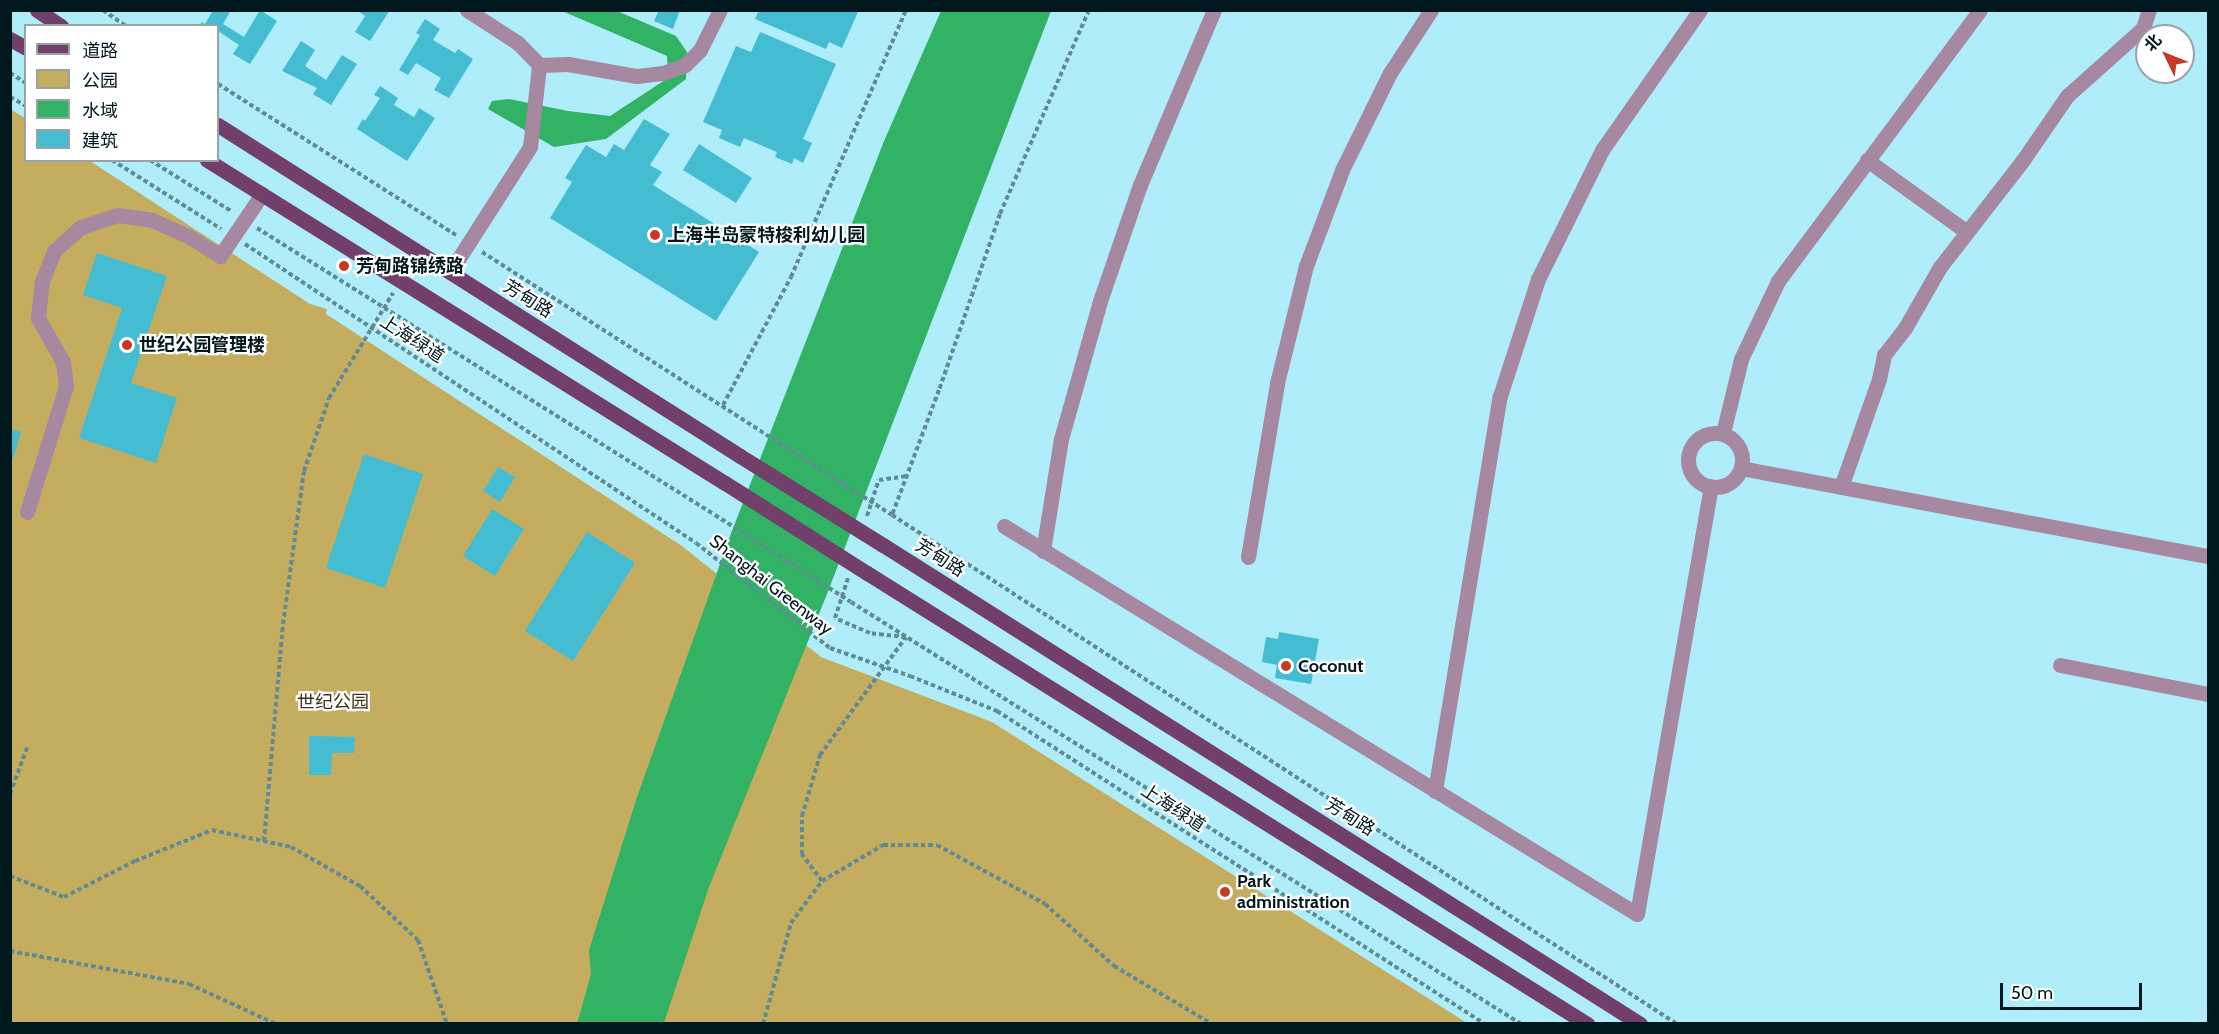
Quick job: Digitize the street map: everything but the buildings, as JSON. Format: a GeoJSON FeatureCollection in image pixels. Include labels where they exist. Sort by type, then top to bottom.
{"type":"FeatureCollection","features":[{"type":"Feature","properties":{"kind":"main road"},"geometry":{"type":"LineString","coordinates":[[37,10],[57,24]]}},
{"type":"Feature","properties":{"kind":"main road"},"geometry":{"type":"LineString","coordinates":[[56,10],[66,24]]}},
{"type":"Feature","properties":{"kind":"main road"},"geometry":{"type":"LineString","coordinates":[[10,39],[24,47]]}},
{"type":"Feature","properties":{"kind":"main road","name":"芳甸路"},"geometry":{"type":"LineString","coordinates":[[219,126],[1641,1023]]}},
{"type":"Feature","properties":{"kind":"main road"},"geometry":{"type":"LineString","coordinates":[[210,162],[1587,1023]]}},
{"type":"Feature","properties":{"kind":"street"},"geometry":{"type":"LineString","coordinates":[[450,272],[530,147],[539,65],[518,42],[466,10]]}},
{"type":"Feature","properties":{"kind":"street"},"geometry":{"type":"LineString","coordinates":[[539,65],[568,63],[637,76],[663,73],[685,65],[700,50],[720,10]]}},
{"type":"Feature","properties":{"kind":"street"},"geometry":{"type":"LineString","coordinates":[[1043,551],[1061,439],[1100,302],[1140,185],[1214,10]]}},
{"type":"Feature","properties":{"kind":"street"},"geometry":{"type":"LineString","coordinates":[[1248,557],[1276,383],[1306,266],[1342,170],[1390,73],[1431,10]]}},
{"type":"Feature","properties":{"kind":"street"},"geometry":{"type":"LineString","coordinates":[[1435,791],[1500,396],[1538,279],[1602,150],[1700,10]]}},
{"type":"Feature","properties":{"kind":"street"},"geometry":{"type":"LineString","coordinates":[[1723,434],[1741,359],[1778,281],[1980,10]]}},
{"type":"Feature","properties":{"kind":"street"},"geometry":{"type":"LineString","coordinates":[[1841,486],[1879,379],[1884,355],[1905,328],[1940,267],[2023,160],[2067,96],[2143,28],[2149,10]]}},
{"type":"Feature","properties":{"kind":"street"},"geometry":{"type":"LineString","coordinates":[[1867,160],[1967,232]]}},
{"type":"Feature","properties":{"kind":"street"},"geometry":{"type":"LineString","coordinates":[[27,512],[66,386],[63,362],[38,318],[42,281],[54,251],[81,227],[118,215],[152,220],[188,236],[220,256],[262,194]]}},
{"type":"Feature","properties":{"kind":"street"},"geometry":{"type":"LineString","coordinates":[[1723,434],[1732,438],[1739,447],[1742,457],[1741,468],[1728,484],[1711,486],[1698,481],[1691,473],[1688,462],[1689,452],[1694,442],[1702,435],[1723,434]]}},
{"type":"Feature","properties":{"kind":"street"},"geometry":{"type":"LineString","coordinates":[[1741,468],[2208,556]]}},
{"type":"Feature","properties":{"kind":"street"},"geometry":{"type":"LineString","coordinates":[[1004,526],[1637,914],[1711,486]]}},
{"type":"Feature","properties":{"kind":"street"},"geometry":{"type":"LineString","coordinates":[[2061,665],[2208,694]]}},
{"type":"Feature","properties":{"kind":"path"},"geometry":{"type":"LineString","coordinates":[[103,10],[123,24]]}},
{"type":"Feature","properties":{"kind":"path"},"geometry":{"type":"LineString","coordinates":[[723,405],[791,277],[906,10]]}},
{"type":"Feature","properties":{"kind":"path"},"geometry":{"type":"LineString","coordinates":[[892,515],[939,390],[1000,214],[1089,10]]}},
{"type":"Feature","properties":{"kind":"path"},"geometry":{"type":"LineString","coordinates":[[10,73],[24,81]]}},
{"type":"Feature","properties":{"kind":"path"},"geometry":{"type":"LineString","coordinates":[[219,85],[723,405],[1677,1023]]}},
{"type":"Feature","properties":{"kind":"path"},"geometry":{"type":"LineString","coordinates":[[10,97],[24,105]]}},
{"type":"Feature","properties":{"kind":"path","name":"上海绿道"},"geometry":{"type":"LineString","coordinates":[[115,162],[232,236],[696,543]]}},
{"type":"Feature","properties":{"kind":"path"},"geometry":{"type":"LineString","coordinates":[[153,162],[1521,1023]]}},
{"type":"Feature","properties":{"kind":"path"},"geometry":{"type":"LineString","coordinates":[[264,842],[283,624],[304,471],[329,398],[401,280]]}},
{"type":"Feature","properties":{"kind":"path","name":"Shanghai Greenway"},"geometry":{"type":"LineString","coordinates":[[696,543],[830,648]]}},
{"type":"Feature","properties":{"kind":"path"},"geometry":{"type":"LineString","coordinates":[[822,881],[802,854],[801,816],[820,755],[906,637]]}},
{"type":"Feature","properties":{"kind":"path","name":"上海绿道"},"geometry":{"type":"LineString","coordinates":[[830,648],[997,711],[1485,1023]]}},
{"type":"Feature","properties":{"kind":"path"},"geometry":{"type":"LineString","coordinates":[[10,794],[28,745]]}},
{"type":"Feature","properties":{"kind":"path"},"geometry":{"type":"LineString","coordinates":[[10,876],[64,897],[135,861],[212,830],[291,847],[360,886],[418,939],[447,1023]]}},
{"type":"Feature","properties":{"kind":"path"},"geometry":{"type":"LineString","coordinates":[[763,1023],[791,923],[822,881],[883,845],[937,845],[1045,904],[1113,966],[1212,1023]]}},
{"type":"Feature","properties":{"kind":"path"},"geometry":{"type":"LineString","coordinates":[[10,951],[189,984],[276,1023]]}},
{"type":"Feature","properties":{"kind":"green space","name":"世纪公园"},"geometry":{"type":"Polygon","coordinates":[[[10,109],[24,117],[24,162],[92,162],[310,304],[327,309],[326,314],[682,546],[821,657],[992,722],[1467,1023],[11,1023],[10,109]]]}},
{"type":"Feature","properties":{"kind":"water"},"geometry":{"type":"Polygon","coordinates":[[[562,11],[617,11],[676,36],[687,52],[686,79],[606,139],[554,147],[488,109],[492,101],[509,99],[568,111],[610,116],[668,78],[667,56],[562,11]]]}},
{"type":"Feature","properties":{"kind":"water"},"geometry":{"type":"Polygon","coordinates":[[[941,11],[1051,11],[827,594],[709,887],[664,1023],[577,1024],[591,974],[589,950],[637,797],[730,536],[884,141],[941,11]]]}},
{"type":"Feature","properties":{"kind":"place","name":"上海半岛蒙特梭利幼儿园"},"geometry":{"type":"Point","coordinates":[655,235]}},
{"type":"Feature","properties":{"kind":"place","name":"芳甸路锦绣路"},"geometry":{"type":"Point","coordinates":[344,266]}},
{"type":"Feature","properties":{"kind":"place","name":"世纪公园管理楼"},"geometry":{"type":"Point","coordinates":[127,345]}},
{"type":"Feature","properties":{"kind":"place","name":"Coconut"},"geometry":{"type":"Point","coordinates":[1286,666]}},
{"type":"Feature","properties":{"kind":"place","name":"Park administration"},"geometry":{"type":"Point","coordinates":[1225,892]}}]}
